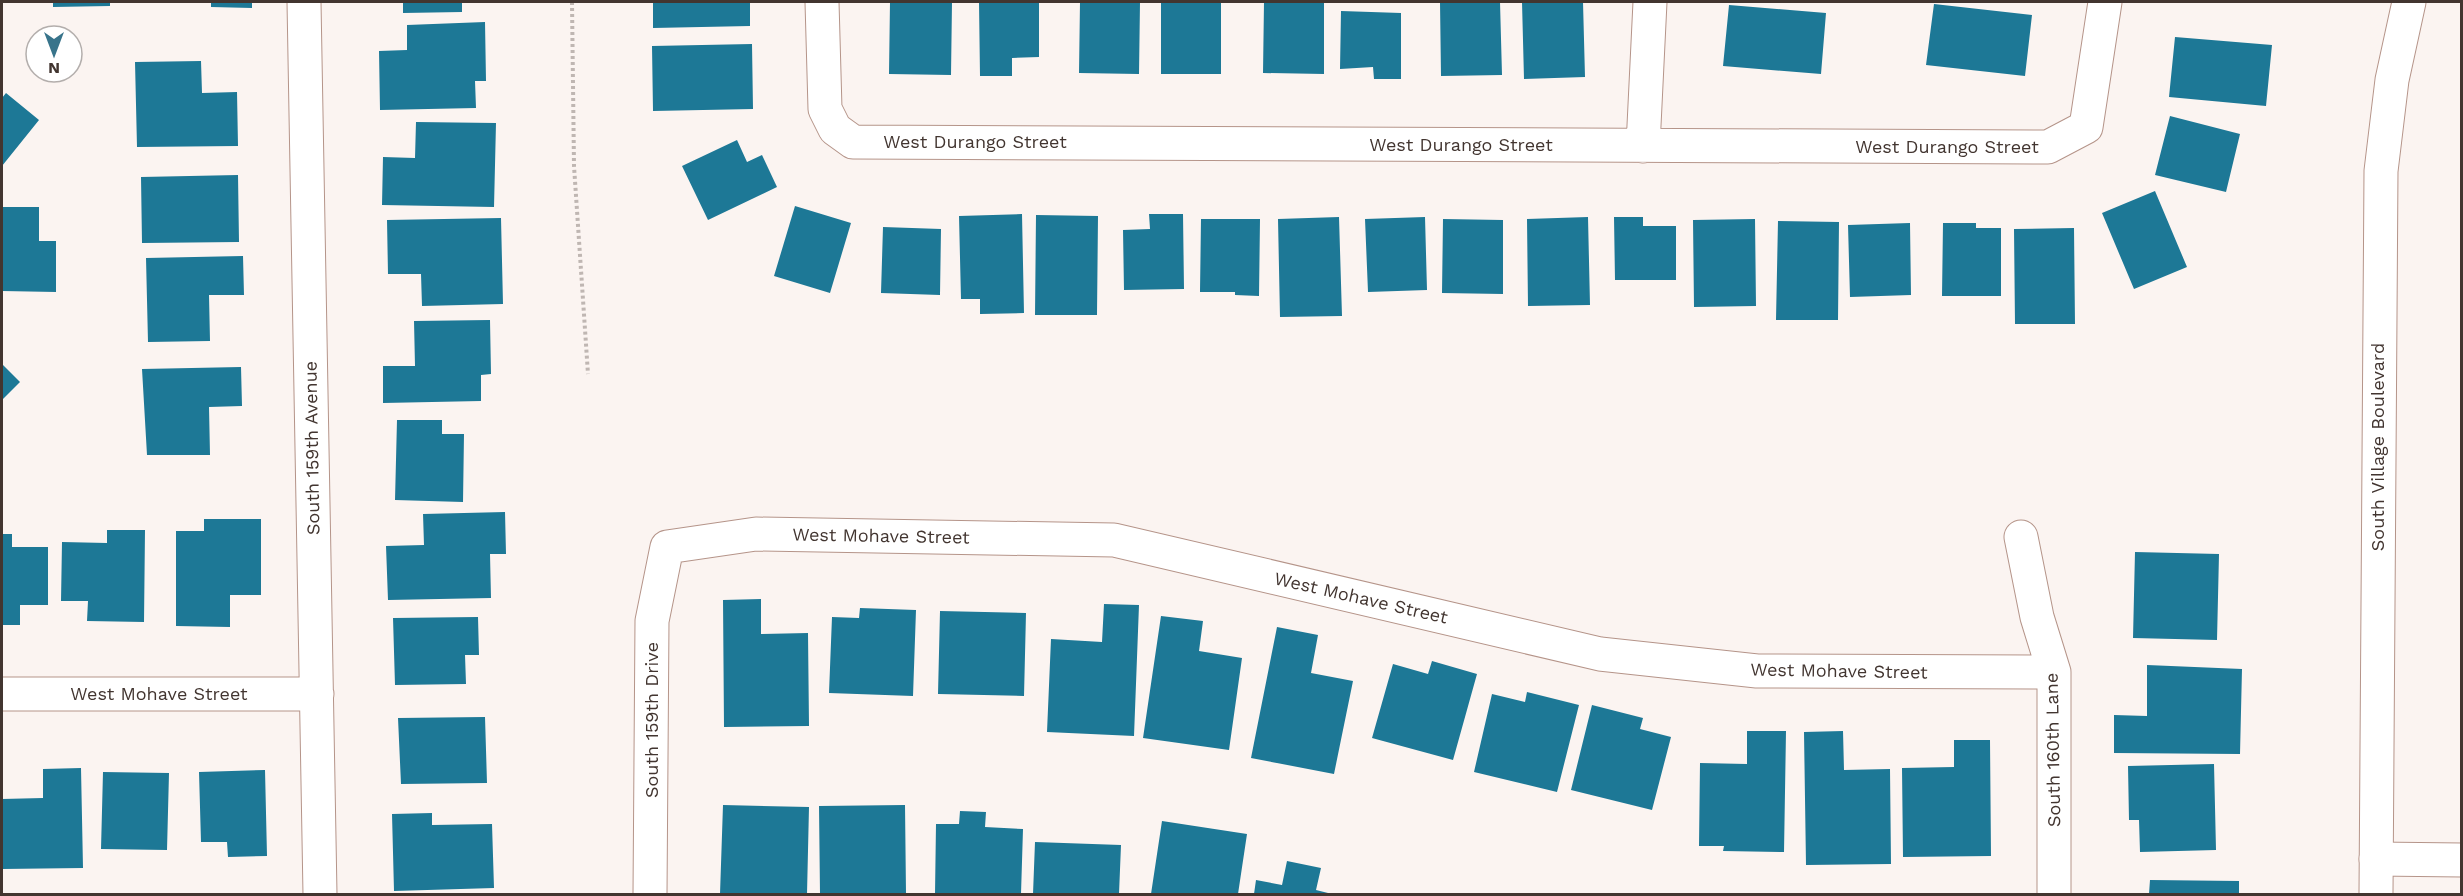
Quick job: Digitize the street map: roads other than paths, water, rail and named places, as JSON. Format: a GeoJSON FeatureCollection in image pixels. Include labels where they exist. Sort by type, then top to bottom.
{"type":"FeatureCollection","features":[{"type":"Feature","properties":{"kind":"street","name":"South 159th Avenue"},"geometry":{"type":"LineString","coordinates":[[304,2],[320,894]]}},
{"type":"Feature","properties":{"kind":"street","name":"West Durango Street"},"geometry":{"type":"LineString","coordinates":[[822,2],[825,109],[835,129],[854,142],[2048,147],[2086,127],[2105,2]]}},
{"type":"Feature","properties":{"kind":"street"},"geometry":{"type":"LineString","coordinates":[[1643,146],[1650,2]]}},
{"type":"Feature","properties":{"kind":"street","name":"South Village Boulevard"},"geometry":{"type":"LineString","coordinates":[[2376,894],[2380,171],[2392,80],[2409,2]]}},
{"type":"Feature","properties":{"kind":"street","name":"West Mohave Street"},"geometry":{"type":"LineString","coordinates":[[667,547],[756,534],[1114,540],[1600,654],[1757,671],[2054,672]]}},
{"type":"Feature","properties":{"kind":"street","name":"South 160th Lane"},"geometry":{"type":"LineString","coordinates":[[2021,537],[2037,617],[2054,672],[2054,894]]}},
{"type":"Feature","properties":{"kind":"street","name":"South 159th Drive"},"geometry":{"type":"LineString","coordinates":[[650,894],[652,621],[667,547]]}},
{"type":"Feature","properties":{"kind":"street","name":"West Mohave Street"},"geometry":{"type":"LineString","coordinates":[[2,694],[317,694]]}},
{"type":"Feature","properties":{"kind":"street"},"geometry":{"type":"LineString","coordinates":[[2376,859],[2462,860]]}}]}
